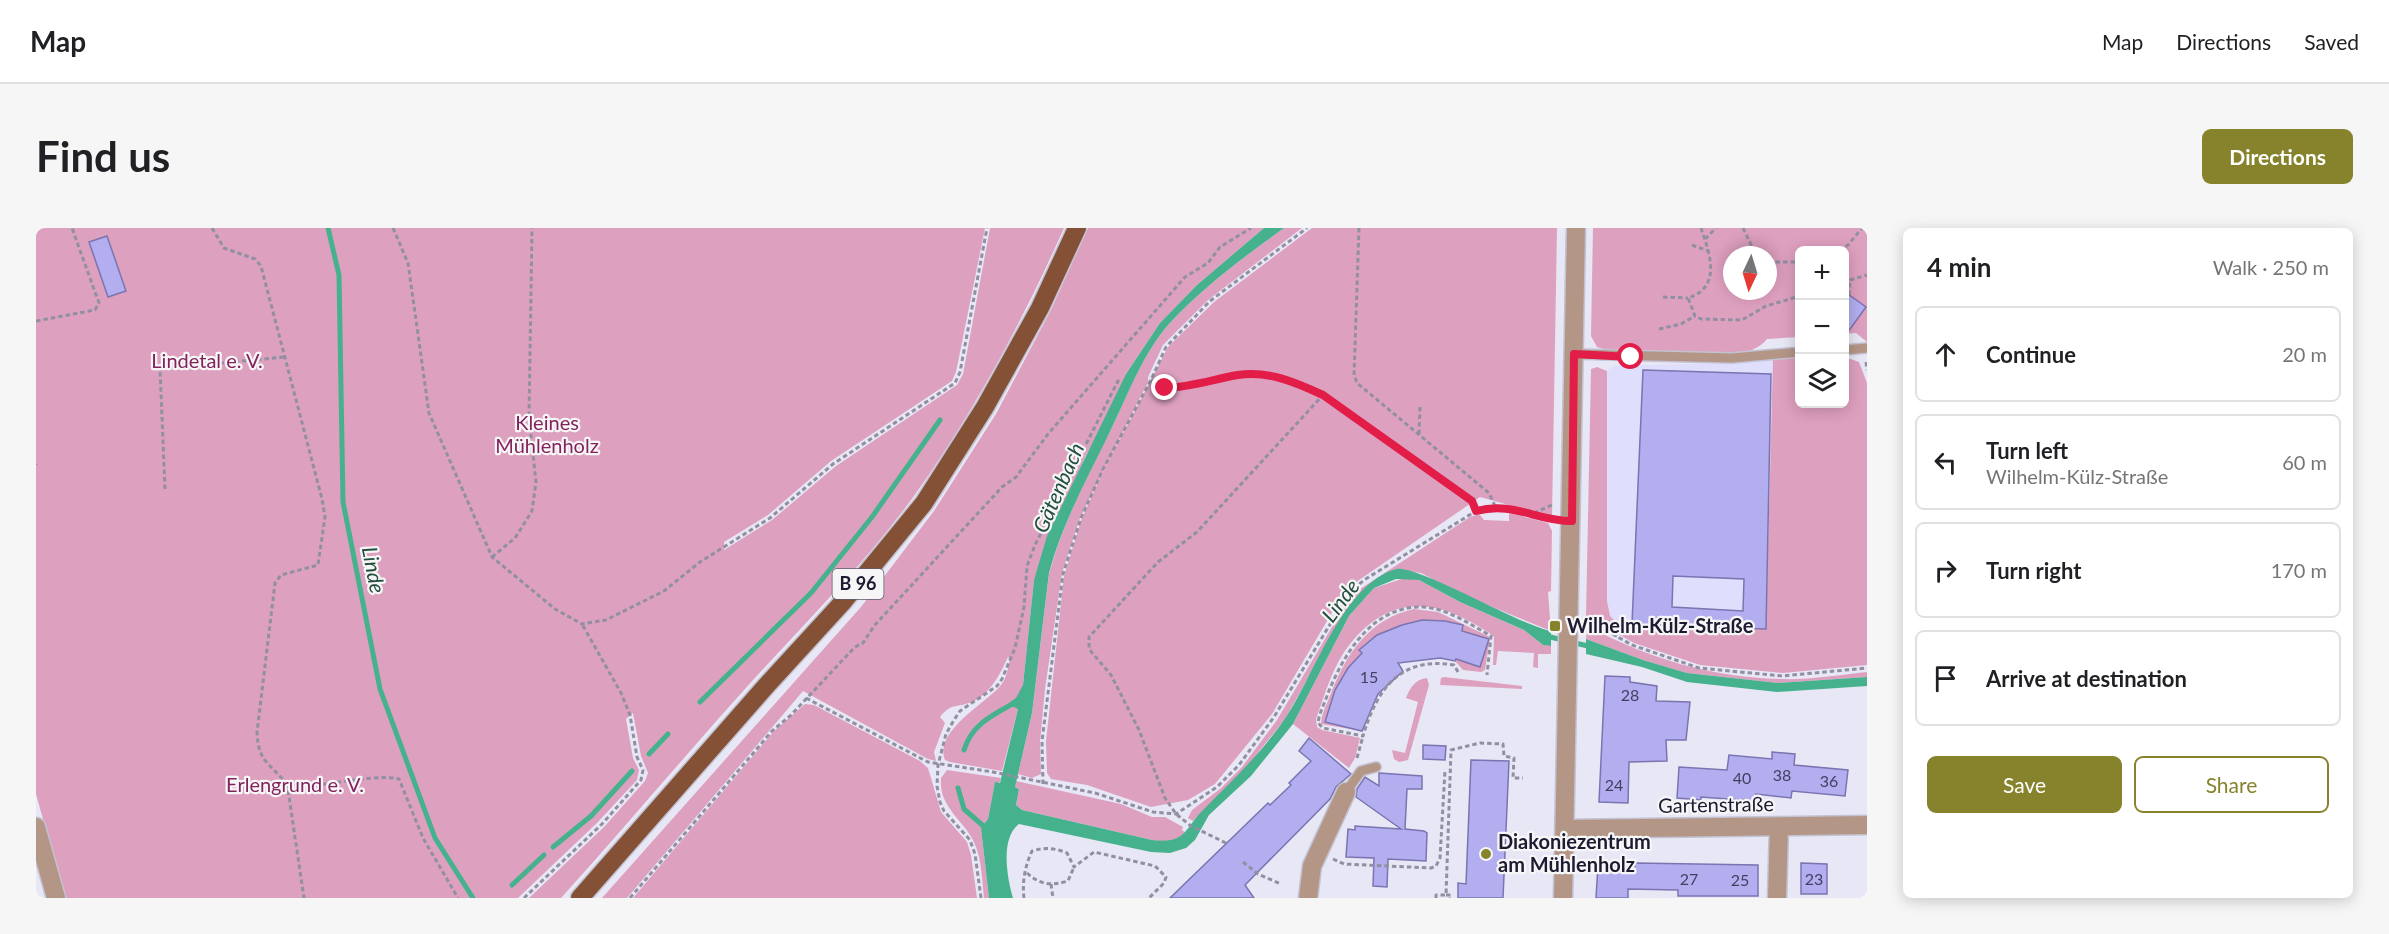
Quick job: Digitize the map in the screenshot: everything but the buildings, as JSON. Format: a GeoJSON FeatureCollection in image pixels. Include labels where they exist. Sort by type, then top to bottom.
{"type":"FeatureCollection","features":[{"type":"Feature","properties":{"kind":"main road","name":"B 96"},"geometry":{"type":"LineString","coordinates":[[580,898],[842,603],[924,503],[996,387],[1040,309],[1077,228]]}},
{"type":"Feature","properties":{"kind":"street"},"geometry":{"type":"LineString","coordinates":[[1563,898],[1576,228]]}},
{"type":"Feature","properties":{"kind":"street"},"geometry":{"type":"LineString","coordinates":[[1308,898],[1310,873],[1346,792]]}},
{"type":"Feature","properties":{"kind":"street","name":"Gartenstraße"},"geometry":{"type":"LineString","coordinates":[[1566,829],[1867,825]]}},
{"type":"Feature","properties":{"kind":"street"},"geometry":{"type":"LineString","coordinates":[[36,827],[56,898]]}},
{"type":"Feature","properties":{"kind":"street"},"geometry":{"type":"LineString","coordinates":[[1777,898],[1779,827]]}},
{"type":"Feature","properties":{"kind":"lane"},"geometry":{"type":"LineString","coordinates":[[1849,350],[1867,348]]}},
{"type":"Feature","properties":{"kind":"lane"},"geometry":{"type":"LineString","coordinates":[[1574,354],[1721,358],[1795,352]]}},
{"type":"Feature","properties":{"kind":"lane"},"geometry":{"type":"LineString","coordinates":[[1346,792],[1361,771],[1376,767]]}},
{"type":"Feature","properties":{"kind":"path"},"geometry":{"type":"LineString","coordinates":[[36,321],[95,310],[99,303],[72,228]]}},
{"type":"Feature","properties":{"kind":"path"},"geometry":{"type":"LineString","coordinates":[[212,228],[224,248],[255,259],[261,267],[325,517],[318,565],[280,575],[275,583],[257,732],[258,751],[263,760],[287,783],[304,898]]}},
{"type":"Feature","properties":{"kind":"path"},"geometry":{"type":"LineString","coordinates":[[393,228],[408,263],[429,412],[492,557],[555,609],[582,624],[621,693],[630,715],[637,757],[643,770],[641,780],[602,824],[524,898]]}},
{"type":"Feature","properties":{"kind":"path"},"geometry":{"type":"LineString","coordinates":[[492,557],[515,538],[532,511],[536,482],[529,416],[532,228]]}},
{"type":"Feature","properties":{"kind":"path"},"geometry":{"type":"LineString","coordinates":[[582,624],[606,620],[664,591],[700,562],[770,518],[833,464],[955,383],[960,372],[987,228]]}},
{"type":"Feature","properties":{"kind":"path"},"geometry":{"type":"LineString","coordinates":[[630,898],[772,731],[855,647],[863,643],[873,626],[1002,487],[1016,477],[1048,434],[1185,277],[1208,263],[1220,247],[1251,228]]}},
{"type":"Feature","properties":{"kind":"path"},"geometry":{"type":"LineString","coordinates":[[1043,784],[1042,741],[1063,574],[1081,518],[1103,469],[1151,380],[1166,347],[1210,301],[1307,228]]}},
{"type":"Feature","properties":{"kind":"path"},"geometry":{"type":"LineString","coordinates":[[1359,228],[1354,375],[1357,383],[1489,493],[1495,506]]}},
{"type":"Feature","properties":{"kind":"path"},"geometry":{"type":"LineString","coordinates":[[1663,297],[1688,298],[1708,285],[1711,267],[1701,228]]}},
{"type":"Feature","properties":{"kind":"path"},"geometry":{"type":"LineString","coordinates":[[1705,238],[1716,228]]}},
{"type":"Feature","properties":{"kind":"path"},"geometry":{"type":"LineString","coordinates":[[1743,228],[1752,246]]}},
{"type":"Feature","properties":{"kind":"path"},"geometry":{"type":"LineString","coordinates":[[1846,246],[1862,228]]}},
{"type":"Feature","properties":{"kind":"path"},"geometry":{"type":"LineString","coordinates":[[1692,245],[1708,251]]}},
{"type":"Feature","properties":{"kind":"path"},"geometry":{"type":"LineString","coordinates":[[1777,262],[1795,262]]}},
{"type":"Feature","properties":{"kind":"path"},"geometry":{"type":"LineString","coordinates":[[1849,295],[1850,280],[1867,275]]}},
{"type":"Feature","properties":{"kind":"path"},"geometry":{"type":"LineString","coordinates":[[1688,298],[1695,316],[1701,319],[1742,320],[1766,306],[1795,297]]}},
{"type":"Feature","properties":{"kind":"path"},"geometry":{"type":"LineString","coordinates":[[1659,328],[1681,324],[1695,316]]}},
{"type":"Feature","properties":{"kind":"path"},"geometry":{"type":"LineString","coordinates":[[165,489],[160,369],[284,357]]}},
{"type":"Feature","properties":{"kind":"path"},"geometry":{"type":"LineString","coordinates":[[1151,380],[1160,386],[1172,388],[1240,374],[1267,375],[1323,395],[1472,501],[1476,511]]}},
{"type":"Feature","properties":{"kind":"path"},"geometry":{"type":"LineString","coordinates":[[981,898],[975,854],[970,840],[944,811],[940,802],[937,786],[946,734],[954,720],[968,706],[997,686],[1002,679],[1015,648],[1024,608],[1027,566],[1031,555],[1119,379]]}},
{"type":"Feature","properties":{"kind":"path"},"geometry":{"type":"LineString","coordinates":[[1226,843],[1191,826],[1176,813],[1165,798],[1139,730],[1111,675],[1089,649],[1089,637],[1158,561],[1197,532],[1323,395]]}},
{"type":"Feature","properties":{"kind":"path"},"geometry":{"type":"LineString","coordinates":[[1419,435],[1420,405]]}},
{"type":"Feature","properties":{"kind":"path"},"geometry":{"type":"LineString","coordinates":[[806,698],[928,762],[1095,793],[1153,812],[1176,813],[1218,787],[1239,765],[1274,717],[1349,593],[1364,580],[1476,511],[1495,506],[1550,520],[1572,521]]}},
{"type":"Feature","properties":{"kind":"path"},"geometry":{"type":"LineString","coordinates":[[1363,736],[1323,728],[1317,723],[1338,668],[1351,646],[1384,617],[1401,610],[1426,607],[1457,617],[1491,636],[1487,675]]}},
{"type":"Feature","properties":{"kind":"path"},"geometry":{"type":"LineString","coordinates":[[1583,617],[1632,645],[1699,668],[1782,676],[1867,668]]}},
{"type":"Feature","properties":{"kind":"path"},"geometry":{"type":"LineString","coordinates":[[1615,637],[1623,617]]}},
{"type":"Feature","properties":{"kind":"path"},"geometry":{"type":"LineString","coordinates":[[1361,771],[1355,763],[1371,708],[1379,694],[1415,664],[1438,662],[1454,664],[1458,672]]}},
{"type":"Feature","properties":{"kind":"path"},"geometry":{"type":"LineString","coordinates":[[1446,895],[1451,750],[1480,743],[1503,744],[1504,756],[1514,758],[1513,778],[1523,778]]}},
{"type":"Feature","properties":{"kind":"path"},"geometry":{"type":"LineString","coordinates":[[1318,852],[1344,864],[1431,868],[1438,863],[1445,770]]}},
{"type":"Feature","properties":{"kind":"path"},"geometry":{"type":"LineString","coordinates":[[287,783],[310,784],[360,778],[399,779],[423,838],[458,898]]}},
{"type":"Feature","properties":{"kind":"path"},"geometry":{"type":"LineString","coordinates":[[1024,898],[1022,882],[1027,873],[1026,863],[1032,851],[1042,848],[1057,849],[1067,854],[1074,867]]}},
{"type":"Feature","properties":{"kind":"path"},"geometry":{"type":"LineString","coordinates":[[1027,873],[1040,883],[1068,881],[1074,867],[1094,852],[1155,866],[1166,877],[1164,883],[1149,898]]}},
{"type":"Feature","properties":{"kind":"path"},"geometry":{"type":"LineString","coordinates":[[1386,859],[1386,866]]}},
{"type":"Feature","properties":{"kind":"path"},"geometry":{"type":"LineString","coordinates":[[1243,862],[1258,874],[1281,885]]}},
{"type":"Feature","properties":{"kind":"path"},"geometry":{"type":"LineString","coordinates":[[1051,884],[1053,898]]}},
{"type":"Feature","properties":{"kind":"path"},"geometry":{"type":"LineString","coordinates":[[1436,898],[1436,895],[1450,895],[1450,898]]}},
{"type":"Feature","properties":{"kind":"shaded area"},"geometry":{"type":"Polygon","coordinates":[[[1264,228],[1284,228],[1196,297],[1160,335],[1138,372],[1070,515],[1049,573],[1032,713],[1015,787],[1019,789],[1016,805],[1022,810],[1152,840],[1164,841],[1179,837],[1266,744],[1284,720],[1344,613],[1360,593],[1377,578],[1396,569],[1425,576],[1516,618],[1551,631],[1551,646],[1543,645],[1524,630],[1460,602],[1419,580],[1396,579],[1374,588],[1349,616],[1293,724],[1251,776],[1209,815],[1195,840],[1186,848],[1170,853],[1151,852],[1019,824],[1013,830],[1007,848],[1007,869],[1013,898],[989,898],[981,828],[988,819],[995,782],[1000,783],[1018,709],[1010,705],[1010,702],[1016,698],[1023,685],[1034,580],[1047,536],[1126,374],[1160,323],[1197,285],[1264,228]]]}},
{"type":"Feature","properties":{"kind":"shaded area"},"geometry":{"type":"Polygon","coordinates":[[[1773,359],[1766,629],[1617,623],[1610,616],[1607,601],[1607,371],[1614,366],[1726,363],[1773,359]]]}},
{"type":"Feature","properties":{"kind":"shaded area"},"geometry":{"type":"Polygon","coordinates":[[[1586,639],[1687,673],[1778,683],[1867,677],[1867,686],[1777,692],[1687,682],[1642,667],[1586,654],[1586,639]]]}},
{"type":"Feature","properties":{"kind":"green space"},"geometry":{"type":"Polygon","coordinates":[[[36,228],[985,228],[956,372],[952,381],[831,461],[768,515],[724,542],[724,550],[772,520],[836,466],[957,385],[963,374],[990,228],[1064,228],[996,366],[957,432],[896,520],[561,898],[529,898],[604,827],[645,781],[648,773],[641,756],[633,713],[626,719],[633,758],[639,770],[637,780],[598,822],[518,898],[65,898],[36,794],[36,228]]]}},
{"type":"Feature","properties":{"kind":"green space"},"geometry":{"type":"Polygon","coordinates":[[[1088,228],[1264,228],[1197,285],[1160,323],[1126,374],[1108,416],[1085,457],[1034,580],[1023,685],[1015,706],[1018,709],[1002,771],[950,762],[945,760],[943,749],[954,728],[1003,682],[1010,659],[1008,657],[993,684],[983,695],[969,703],[950,708],[940,717],[945,723],[934,752],[936,761],[928,759],[803,691],[627,898],[602,898],[861,607],[934,511],[996,414],[1051,310],[1088,228]]]}},
{"type":"Feature","properties":{"kind":"green space"},"geometry":{"type":"Polygon","coordinates":[[[1284,228],[1302,228],[1208,300],[1163,345],[1148,377],[1148,382],[1080,518],[1062,573],[1045,689],[1040,742],[1041,774],[1032,778],[1018,774],[1032,713],[1049,574],[1078,497],[1138,372],[1160,335],[1182,310],[1224,273],[1284,228]]]}},
{"type":"Feature","properties":{"kind":"green space"},"geometry":{"type":"Polygon","coordinates":[[[1312,228],[1557,228],[1552,517],[1480,497],[1346,589],[1272,714],[1215,784],[1188,800],[1151,807],[1087,785],[1051,779],[1047,773],[1046,741],[1064,576],[1082,518],[1104,470],[1168,347],[1214,302],[1312,228]]]}},
{"type":"Feature","properties":{"kind":"green space"},"geometry":{"type":"Polygon","coordinates":[[[1593,228],[1867,228],[1867,342],[1856,333],[1849,334],[1849,246],[1795,246],[1795,337],[1767,339],[1757,347],[1745,352],[1713,356],[1610,350],[1597,347],[1591,336],[1593,228]]]}},
{"type":"Feature","properties":{"kind":"green space"},"geometry":{"type":"Polygon","coordinates":[[[1795,358],[1795,408],[1849,408],[1849,358],[1859,362],[1867,383],[1867,665],[1783,673],[1700,665],[1634,643],[1586,616],[1591,369],[1597,367],[1607,371],[1607,601],[1610,616],[1617,623],[1766,629],[1773,359],[1795,358]]]}},
{"type":"Feature","properties":{"kind":"green space"},"geometry":{"type":"Polygon","coordinates":[[[1509,513],[1548,523],[1552,531],[1551,591],[1548,592],[1551,631],[1463,595],[1421,573],[1396,569],[1345,612],[1285,719],[1245,769],[1193,821],[1188,818],[1192,810],[1220,789],[1242,767],[1277,720],[1351,595],[1470,517],[1479,514],[1484,520],[1509,521],[1509,513]]]}},
{"type":"Feature","properties":{"kind":"green space"},"geometry":{"type":"Polygon","coordinates":[[[1405,578],[1419,580],[1460,602],[1524,630],[1543,645],[1551,646],[1551,654],[1538,654],[1538,668],[1533,667],[1534,653],[1498,651],[1496,665],[1493,665],[1494,637],[1471,622],[1437,608],[1421,606],[1391,611],[1363,630],[1344,652],[1330,680],[1316,719],[1317,727],[1322,730],[1360,738],[1355,758],[1349,768],[1293,724],[1349,616],[1374,588],[1405,578]]]}},
{"type":"Feature","properties":{"kind":"green space"},"geometry":{"type":"Polygon","coordinates":[[[1414,609],[1438,612],[1490,637],[1485,670],[1481,672],[1463,670],[1455,661],[1456,659],[1480,666],[1489,640],[1462,631],[1463,625],[1435,621],[1395,628],[1359,650],[1362,653],[1335,689],[1325,722],[1362,731],[1321,724],[1323,712],[1337,678],[1352,651],[1372,629],[1398,614],[1414,609]]]}},
{"type":"Feature","properties":{"kind":"green space"},"geometry":{"type":"Polygon","coordinates":[[[1588,626],[1657,657],[1729,675],[1780,679],[1867,672],[1867,677],[1778,683],[1687,673],[1586,639],[1588,626]]]}},
{"type":"Feature","properties":{"kind":"green space"},"geometry":{"type":"Polygon","coordinates":[[[1427,678],[1429,685],[1408,760],[1399,762],[1394,759],[1392,750],[1405,753],[1418,702],[1406,698],[1419,680],[1427,678]]]}},
{"type":"Feature","properties":{"kind":"green space"},"geometry":{"type":"Polygon","coordinates":[[[1441,678],[1522,686],[1522,689],[1440,685],[1441,678]]]}},
{"type":"Feature","properties":{"kind":"green space"},"geometry":{"type":"Polygon","coordinates":[[[805,704],[814,705],[920,761],[928,768],[941,812],[967,842],[977,898],[633,898],[774,731],[805,704]]]}},
{"type":"Feature","properties":{"kind":"green space"},"geometry":{"type":"Polygon","coordinates":[[[947,770],[1001,778],[999,784],[995,783],[988,819],[981,828],[989,898],[984,898],[981,866],[976,847],[972,838],[948,807],[941,789],[941,778],[947,770]]]}},
{"type":"Feature","properties":{"kind":"green space"},"geometry":{"type":"Polygon","coordinates":[[[1016,781],[1121,804],[1152,817],[1165,817],[1183,827],[1182,830],[1186,833],[1170,841],[1152,840],[1022,810],[1016,805],[1019,789],[1015,787],[1016,781]]]}},
{"type":"Feature","properties":{"kind":"waterway","name":"Linde"},"geometry":{"type":"LineString","coordinates":[[328,228],[339,275],[343,502],[380,689],[435,838],[473,898]]}},
{"type":"Feature","properties":{"kind":"waterway"},"geometry":{"type":"LineString","coordinates":[[700,702],[811,593],[872,517],[940,420]]}},
{"type":"Feature","properties":{"kind":"waterway","name":"Linde"},"geometry":{"type":"LineString","coordinates":[[1546,636],[1592,647]]}},
{"type":"Feature","properties":{"kind":"waterway"},"geometry":{"type":"LineString","coordinates":[[964,750],[972,733],[984,721],[1016,702]]}},
{"type":"Feature","properties":{"kind":"waterway"},"geometry":{"type":"LineString","coordinates":[[649,754],[668,734]]}},
{"type":"Feature","properties":{"kind":"waterway"},"geometry":{"type":"LineString","coordinates":[[553,847],[591,816],[632,771]]}},
{"type":"Feature","properties":{"kind":"waterway"},"geometry":{"type":"LineString","coordinates":[[958,788],[964,809],[988,830]]}},
{"type":"Feature","properties":{"kind":"waterway"},"geometry":{"type":"LineString","coordinates":[[512,885],[544,855]]}},
{"type":"Feature","properties":{"kind":"place","name":"Wilhelm-Külz-Straße"},"geometry":{"type":"Point","coordinates":[1555,626]}},
{"type":"Feature","properties":{"kind":"place","name":"Diakoniezentrum am Mühlenholz"},"geometry":{"type":"Point","coordinates":[1486,854]}},
{"type":"Feature","properties":{"kind":"route"},"geometry":{"type":"LineString","coordinates":[[1165,388],[1192,386],[1240,374],[1267,375],[1300,384],[1323,395],[1472,501],[1476,511],[1495,506],[1554,521],[1572,521],[1574,354],[1631,357]]}},
{"type":"Feature","properties":{"kind":"park label","name":"Lindetal e. V."},"geometry":{"type":"Point","coordinates":[207,361]}},
{"type":"Feature","properties":{"kind":"park label","name":"Kleines Mühlenholz"},"geometry":{"type":"Point","coordinates":[547,434]}},
{"type":"Feature","properties":{"kind":"park label","name":"Erlengrund e. V."},"geometry":{"type":"Point","coordinates":[295,785]}},
{"type":"Feature","properties":{"kind":"water label","name":"Gätenbach"},"geometry":{"type":"Point","coordinates":[1059,488]}}]}
